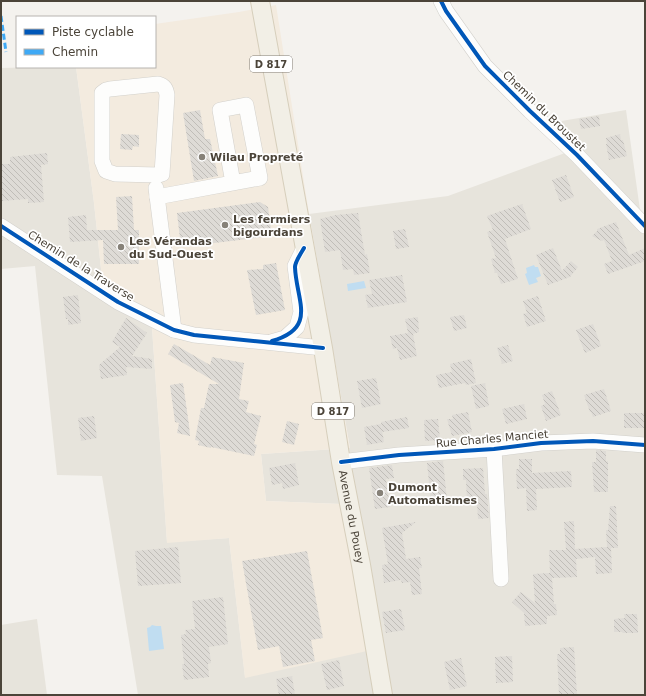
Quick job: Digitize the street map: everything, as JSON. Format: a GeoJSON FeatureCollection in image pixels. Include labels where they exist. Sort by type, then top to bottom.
{"type":"FeatureCollection","features":[{"type":"Feature","properties":{"kind":"main road","name":"Avenue du Pouey"},"geometry":{"type":"LineString","coordinates":[[260,1],[323,348],[341,462],[361,565],[383,695]]}},
{"type":"Feature","properties":{"kind":"street","name":"Chemin du Broustet"},"geometry":{"type":"LineString","coordinates":[[441,1],[446,11],[485,66],[577,155],[645,226]]}},
{"type":"Feature","properties":{"kind":"street"},"geometry":{"type":"LineString","coordinates":[[158,84],[166,89],[167,95],[163,172],[162,174],[154,175],[111,173],[106,171],[103,166],[102,93],[106,90],[158,84]]}},
{"type":"Feature","properties":{"kind":"street"},"geometry":{"type":"LineString","coordinates":[[157,197],[233,183],[260,178],[246,105],[220,110],[233,183]]}},
{"type":"Feature","properties":{"kind":"street"},"geometry":{"type":"LineString","coordinates":[[154,175],[174,330]]}},
{"type":"Feature","properties":{"kind":"street","name":"Chemin de la Traverse"},"geometry":{"type":"LineString","coordinates":[[1,226],[118,302],[174,330],[194,335],[323,348]]}},
{"type":"Feature","properties":{"kind":"street","name":"Chemin de la Traverse"},"geometry":{"type":"LineString","coordinates":[[268,342],[285,338],[297,327],[302,312],[295,266],[304,248]]}},
{"type":"Feature","properties":{"kind":"street","name":"Rue Charles Manciet"},"geometry":{"type":"LineString","coordinates":[[341,462],[494,449],[541,443],[593,442],[645,444]]}},
{"type":"Feature","properties":{"kind":"street"},"geometry":{"type":"LineString","coordinates":[[494,449],[501,579]]}},
{"type":"Feature","properties":{"kind":"shaded area"},"geometry":{"type":"Polygon","coordinates":[[[276,5],[309,214],[350,448],[261,454],[266,501],[341,504],[367,651],[245,678],[229,538],[167,543],[152,328],[104,297],[94,203],[76,68],[156,68],[156,24],[276,5]]]}},
{"type":"Feature","properties":{"kind":"shaded area"},"geometry":{"type":"Polygon","coordinates":[[[1,68],[76,68],[94,203],[104,297],[152,328],[167,542],[229,538],[245,677],[341,504],[266,501],[261,454],[350,448],[309,214],[448,196],[565,153],[538,125],[626,110],[640,210],[645,216],[645,695],[138,695],[102,476],[57,475],[35,266],[1,269],[1,68]]]}},
{"type":"Feature","properties":{"kind":"shaded area"},"geometry":{"type":"Polygon","coordinates":[[[37,619],[47,695],[1,695],[1,625],[37,619]]]}},
{"type":"Feature","properties":{"kind":"water"},"geometry":{"type":"Polygon","coordinates":[[[534,265],[535,267],[538,267],[541,276],[536,278],[538,282],[529,285],[525,274],[527,273],[526,268],[534,265]]]}},
{"type":"Feature","properties":{"kind":"water"},"geometry":{"type":"Polygon","coordinates":[[[364,281],[366,288],[348,291],[347,284],[364,281]]]}},
{"type":"Feature","properties":{"kind":"water"},"geometry":{"type":"Polygon","coordinates":[[[152,625],[161,626],[164,649],[149,651],[147,628],[152,625]]]}},
{"type":"Feature","properties":{"kind":"building","name":"Wilau Propreté"},"geometry":{"type":"Polygon","coordinates":[[[200,110],[205,139],[210,139],[218,176],[194,181],[183,113],[200,110]]]}},
{"type":"Feature","properties":{"kind":"building"},"geometry":{"type":"Polygon","coordinates":[[[599,116],[600,126],[581,129],[579,119],[599,116]]]}},
{"type":"Feature","properties":{"kind":"building"},"geometry":{"type":"Polygon","coordinates":[[[121,134],[139,135],[139,147],[133,146],[132,150],[120,149],[121,134]]]}},
{"type":"Feature","properties":{"kind":"building"},"geometry":{"type":"Polygon","coordinates":[[[620,134],[627,156],[609,160],[606,138],[620,134]]]}},
{"type":"Feature","properties":{"kind":"building"},"geometry":{"type":"Polygon","coordinates":[[[47,153],[48,164],[41,165],[44,202],[28,203],[28,199],[1,201],[1,164],[10,164],[10,157],[47,153]]]}},
{"type":"Feature","properties":{"kind":"building"},"geometry":{"type":"Polygon","coordinates":[[[566,175],[574,197],[560,202],[552,180],[566,175]]]}},
{"type":"Feature","properties":{"kind":"building"},"geometry":{"type":"Polygon","coordinates":[[[132,196],[134,230],[139,230],[139,264],[104,264],[103,240],[70,242],[68,217],[86,215],[87,230],[118,230],[116,197],[132,196]]]}},
{"type":"Feature","properties":{"kind":"building","name":"Les fermiers bigourdans"},"geometry":{"type":"Polygon","coordinates":[[[260,202],[268,207],[272,236],[181,247],[177,213],[260,202]]]}},
{"type":"Feature","properties":{"kind":"building"},"geometry":{"type":"Polygon","coordinates":[[[522,204],[531,229],[505,239],[518,279],[501,284],[497,273],[495,273],[491,259],[496,258],[487,232],[493,230],[487,216],[522,204]]]}},
{"type":"Feature","properties":{"kind":"building"},"geometry":{"type":"Polygon","coordinates":[[[358,213],[365,255],[367,254],[370,273],[354,275],[353,269],[343,270],[340,250],[325,252],[320,219],[336,215],[358,213]]]}},
{"type":"Feature","properties":{"kind":"building"},"geometry":{"type":"Polygon","coordinates":[[[616,222],[629,255],[645,248],[645,261],[608,274],[604,264],[612,261],[604,240],[602,241],[592,236],[597,229],[616,222]]]}},
{"type":"Feature","properties":{"kind":"building"},"geometry":{"type":"Polygon","coordinates":[[[405,229],[409,247],[396,249],[393,231],[405,229]]]}},
{"type":"Feature","properties":{"kind":"building"},"geometry":{"type":"Polygon","coordinates":[[[553,248],[562,271],[571,261],[578,267],[570,277],[548,285],[536,255],[553,248]]]}},
{"type":"Feature","properties":{"kind":"building"},"geometry":{"type":"Polygon","coordinates":[[[276,263],[285,310],[256,315],[247,270],[263,269],[263,265],[276,263]]]}},
{"type":"Feature","properties":{"kind":"building"},"geometry":{"type":"Polygon","coordinates":[[[402,275],[407,302],[368,308],[365,295],[372,294],[369,280],[402,275]]]}},
{"type":"Feature","properties":{"kind":"building"},"geometry":{"type":"Polygon","coordinates":[[[78,295],[81,323],[68,325],[63,297],[78,295]]]}},
{"type":"Feature","properties":{"kind":"building"},"geometry":{"type":"Polygon","coordinates":[[[538,296],[546,321],[527,327],[523,314],[527,313],[523,301],[538,296]]]}},
{"type":"Feature","properties":{"kind":"building"},"geometry":{"type":"Polygon","coordinates":[[[464,315],[467,328],[454,331],[450,317],[464,315]]]}},
{"type":"Feature","properties":{"kind":"building"},"geometry":{"type":"Polygon","coordinates":[[[418,317],[419,332],[413,334],[417,356],[400,360],[397,348],[393,349],[390,336],[408,333],[405,319],[418,317]]]}},
{"type":"Feature","properties":{"kind":"building"},"geometry":{"type":"Polygon","coordinates":[[[126,318],[147,333],[132,356],[152,359],[152,369],[126,367],[127,375],[101,379],[99,365],[120,347],[112,342],[126,318]]]}},
{"type":"Feature","properties":{"kind":"building"},"geometry":{"type":"Polygon","coordinates":[[[593,324],[601,346],[585,353],[576,330],[593,324]]]}},
{"type":"Feature","properties":{"kind":"building"},"geometry":{"type":"Polygon","coordinates":[[[174,344],[210,365],[212,357],[244,363],[239,399],[249,401],[246,412],[261,416],[254,444],[257,445],[254,456],[198,445],[199,441],[195,440],[201,408],[204,408],[209,384],[219,384],[168,354],[174,344]]]}},
{"type":"Feature","properties":{"kind":"building"},"geometry":{"type":"Polygon","coordinates":[[[508,345],[513,361],[502,364],[497,348],[508,345]]]}},
{"type":"Feature","properties":{"kind":"building"},"geometry":{"type":"Polygon","coordinates":[[[471,359],[476,383],[466,385],[465,383],[439,388],[436,375],[452,372],[450,364],[471,359]]]}},
{"type":"Feature","properties":{"kind":"building"},"geometry":{"type":"Polygon","coordinates":[[[376,378],[381,404],[362,408],[357,381],[376,378]]]}},
{"type":"Feature","properties":{"kind":"building"},"geometry":{"type":"Polygon","coordinates":[[[183,383],[190,436],[177,433],[179,423],[175,422],[170,385],[183,383]]]}},
{"type":"Feature","properties":{"kind":"building"},"geometry":{"type":"Polygon","coordinates":[[[485,383],[489,406],[476,409],[471,386],[485,383]]]}},
{"type":"Feature","properties":{"kind":"building"},"geometry":{"type":"Polygon","coordinates":[[[604,389],[611,411],[593,417],[584,395],[604,389]]]}},
{"type":"Feature","properties":{"kind":"building"},"geometry":{"type":"Polygon","coordinates":[[[552,391],[561,415],[546,421],[541,406],[545,404],[542,395],[552,391]]]}},
{"type":"Feature","properties":{"kind":"building"},"geometry":{"type":"Polygon","coordinates":[[[524,404],[527,419],[506,424],[502,409],[524,404]]]}},
{"type":"Feature","properties":{"kind":"building"},"geometry":{"type":"Polygon","coordinates":[[[468,412],[472,432],[452,436],[447,419],[453,419],[452,415],[468,412]]]}},
{"type":"Feature","properties":{"kind":"building"},"geometry":{"type":"Polygon","coordinates":[[[624,413],[645,413],[645,428],[624,428],[624,413]]]}},
{"type":"Feature","properties":{"kind":"building"},"geometry":{"type":"Polygon","coordinates":[[[94,416],[97,438],[81,441],[78,418],[94,416]]]}},
{"type":"Feature","properties":{"kind":"building"},"geometry":{"type":"Polygon","coordinates":[[[407,417],[409,428],[382,432],[381,422],[407,417]]]}},
{"type":"Feature","properties":{"kind":"building"},"geometry":{"type":"Polygon","coordinates":[[[438,419],[440,440],[425,441],[424,420],[438,419]]]}},
{"type":"Feature","properties":{"kind":"building"},"geometry":{"type":"Polygon","coordinates":[[[287,421],[299,424],[294,445],[282,442],[287,421]]]}},
{"type":"Feature","properties":{"kind":"building"},"geometry":{"type":"Polygon","coordinates":[[[381,424],[384,442],[367,445],[364,427],[381,424]]]}},
{"type":"Feature","properties":{"kind":"building"},"geometry":{"type":"Polygon","coordinates":[[[596,450],[606,451],[606,462],[608,461],[608,492],[594,492],[592,462],[596,462],[596,450]]]}},
{"type":"Feature","properties":{"kind":"building"},"geometry":{"type":"Polygon","coordinates":[[[519,459],[532,459],[532,473],[571,471],[572,487],[536,489],[537,510],[527,511],[526,488],[517,489],[516,469],[519,469],[519,459]]]}},
{"type":"Feature","properties":{"kind":"building"},"geometry":{"type":"Polygon","coordinates":[[[443,461],[447,500],[431,502],[427,463],[443,461]]]}},
{"type":"Feature","properties":{"kind":"building"},"geometry":{"type":"Polygon","coordinates":[[[295,463],[299,485],[283,489],[282,483],[272,485],[269,468],[295,463]]]}},
{"type":"Feature","properties":{"kind":"building","name":"Dumont Automatismes"},"geometry":{"type":"Polygon","coordinates":[[[392,465],[394,478],[386,479],[390,507],[375,509],[369,468],[392,465]]]}},
{"type":"Feature","properties":{"kind":"building"},"geometry":{"type":"Polygon","coordinates":[[[483,468],[489,518],[478,519],[477,503],[467,503],[466,480],[463,480],[463,469],[483,468]]]}},
{"type":"Feature","properties":{"kind":"building"},"geometry":{"type":"Polygon","coordinates":[[[610,506],[616,506],[618,548],[611,548],[612,573],[596,574],[595,557],[576,559],[577,577],[552,578],[554,604],[556,604],[557,615],[547,616],[547,624],[525,626],[524,613],[512,602],[521,592],[535,603],[533,574],[550,573],[549,550],[566,550],[564,522],[574,521],[575,549],[607,547],[606,530],[608,530],[610,506]]]}},
{"type":"Feature","properties":{"kind":"building"},"geometry":{"type":"Polygon","coordinates":[[[416,522],[402,533],[406,559],[420,557],[422,568],[419,568],[422,594],[412,595],[410,582],[402,583],[401,580],[384,583],[382,565],[388,564],[382,528],[416,522]]]}},
{"type":"Feature","properties":{"kind":"building"},"geometry":{"type":"Polygon","coordinates":[[[178,547],[181,583],[138,586],[135,551],[178,547]]]}},
{"type":"Feature","properties":{"kind":"building"},"geometry":{"type":"Polygon","coordinates":[[[307,551],[323,638],[311,640],[315,661],[283,667],[279,646],[258,650],[242,561],[307,551]]]}},
{"type":"Feature","properties":{"kind":"building"},"geometry":{"type":"Polygon","coordinates":[[[223,597],[228,644],[209,647],[211,663],[208,664],[209,677],[184,680],[181,635],[186,634],[185,630],[195,629],[192,601],[223,597]]]}},
{"type":"Feature","properties":{"kind":"building"},"geometry":{"type":"Polygon","coordinates":[[[401,609],[405,630],[386,633],[382,612],[401,609]]]}},
{"type":"Feature","properties":{"kind":"building"},"geometry":{"type":"Polygon","coordinates":[[[624,614],[637,614],[638,633],[614,632],[614,619],[625,618],[624,614]]]}},
{"type":"Feature","properties":{"kind":"building"},"geometry":{"type":"Polygon","coordinates":[[[574,647],[577,695],[559,695],[557,654],[560,654],[560,648],[574,647]]]}},
{"type":"Feature","properties":{"kind":"building"},"geometry":{"type":"Polygon","coordinates":[[[512,656],[513,682],[496,683],[495,657],[512,656]]]}},
{"type":"Feature","properties":{"kind":"building"},"geometry":{"type":"Polygon","coordinates":[[[461,658],[467,686],[450,690],[444,662],[461,658]]]}},
{"type":"Feature","properties":{"kind":"building"},"geometry":{"type":"Polygon","coordinates":[[[339,660],[344,686],[327,690],[321,664],[339,660]]]}},
{"type":"Feature","properties":{"kind":"building"},"geometry":{"type":"Polygon","coordinates":[[[292,676],[295,695],[279,695],[276,679],[292,676]]]}},
{"type":"Feature","properties":{"kind":"marked path"},"geometry":{"type":"LineString","coordinates":[[1,16],[6,52]]}},
{"type":"Feature","properties":{"kind":"cycle path"},"geometry":{"type":"LineString","coordinates":[[441,1],[446,11],[485,66],[577,155],[645,226]]}},
{"type":"Feature","properties":{"kind":"cycle path"},"geometry":{"type":"LineString","coordinates":[[1,226],[118,302],[174,330],[194,335],[323,348]]}},
{"type":"Feature","properties":{"kind":"cycle path"},"geometry":{"type":"LineString","coordinates":[[272,341],[295,329],[300,321],[301,312],[295,265],[304,248]]}},
{"type":"Feature","properties":{"kind":"cycle path"},"geometry":{"type":"LineString","coordinates":[[341,462],[399,455],[494,449],[541,443],[593,441],[645,445]]}},
{"type":"Feature","properties":{"kind":"place","name":"Wilau Propreté"},"geometry":{"type":"Point","coordinates":[202,157]}},
{"type":"Feature","properties":{"kind":"place","name":"Les fermiers bigourdans"},"geometry":{"type":"Point","coordinates":[225,225]}},
{"type":"Feature","properties":{"kind":"place","name":"Les Vérandas du Sud-Ouest"},"geometry":{"type":"Point","coordinates":[121,247]}},
{"type":"Feature","properties":{"kind":"place","name":"Dumont Automatismes"},"geometry":{"type":"Point","coordinates":[380,493]}}]}
